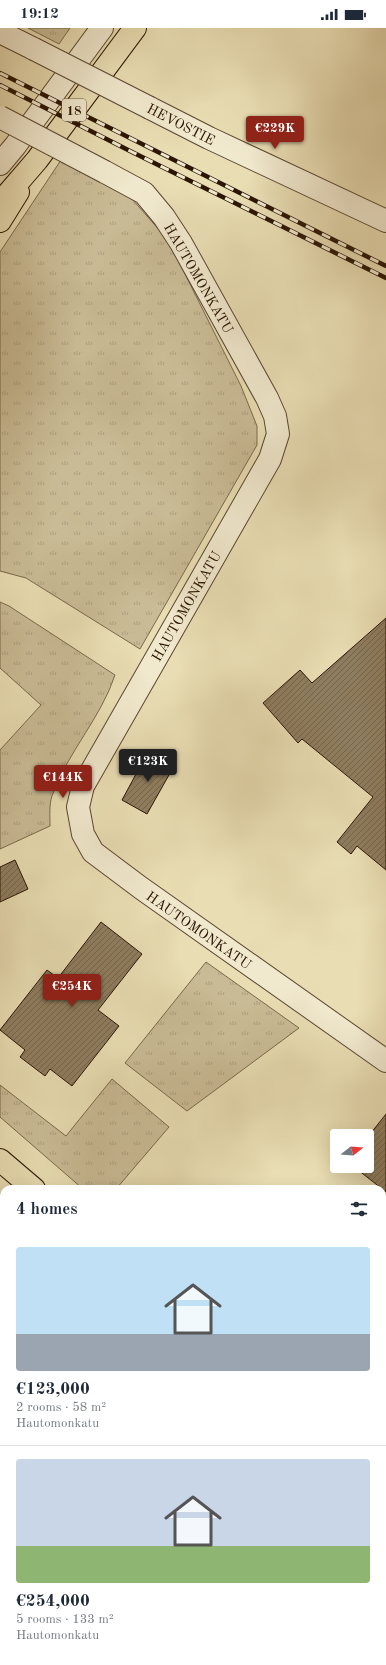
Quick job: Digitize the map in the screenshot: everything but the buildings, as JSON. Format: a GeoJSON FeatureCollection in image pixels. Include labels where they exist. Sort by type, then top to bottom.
{"type":"FeatureCollection","features":[{"type":"Feature","properties":{"kind":"highway","name":"18"},"geometry":{"type":"LineString","coordinates":[[0,203],[36,160],[135,28]]}},
{"type":"Feature","properties":{"kind":"highway","name":"18"},"geometry":{"type":"LineString","coordinates":[[0,221],[36,160]]}},
{"type":"Feature","properties":{"kind":"highway"},"geometry":{"type":"LineString","coordinates":[[0,1160],[29,1185]]}},
{"type":"Feature","properties":{"kind":"street"},"geometry":{"type":"LineString","coordinates":[[0,164],[102,28]]}},
{"type":"Feature","properties":{"kind":"street","name":"HEVOSTIE"},"geometry":{"type":"LineString","coordinates":[[0,32],[209,138],[386,221]]}},
{"type":"Feature","properties":{"kind":"street","name":"HAUTOMONKATU"},"geometry":{"type":"LineString","coordinates":[[0,117],[144,193],[164,217],[189,256],[267,398],[275,416],[278,434],[270,459],[83,786],[78,807],[83,834],[93,852],[135,884],[386,1061]]}},
{"type":"Feature","properties":{"kind":"green space"},"geometry":{"type":"Polygon","coordinates":[[[28,28],[70,28],[59,44],[28,28]]]}},
{"type":"Feature","properties":{"kind":"green space"},"geometry":{"type":"Polygon","coordinates":[[[61,160],[132,199],[168,240],[241,386],[257,426],[257,445],[140,649],[26,578],[0,571],[0,252],[61,160]]]}},
{"type":"Feature","properties":{"kind":"green space"},"geometry":{"type":"Polygon","coordinates":[[[0,602],[9,606],[115,675],[109,691],[93,721],[58,780],[51,799],[50,826],[0,849],[0,750],[41,705],[0,668],[0,602]]]}},
{"type":"Feature","properties":{"kind":"green space"},"geometry":{"type":"Polygon","coordinates":[[[206,962],[299,1028],[187,1111],[125,1063],[206,962]]]}},
{"type":"Feature","properties":{"kind":"green space"},"geometry":{"type":"Polygon","coordinates":[[[112,1079],[169,1127],[119,1185],[78,1185],[0,1117],[0,1085],[66,1136],[112,1079]]]}},
{"type":"Feature","properties":{"kind":"railway"},"geometry":{"type":"LineString","coordinates":[[0,73],[386,266]]}},
{"type":"Feature","properties":{"kind":"railway"},"geometry":{"type":"LineString","coordinates":[[0,85],[386,278]]}}]}
